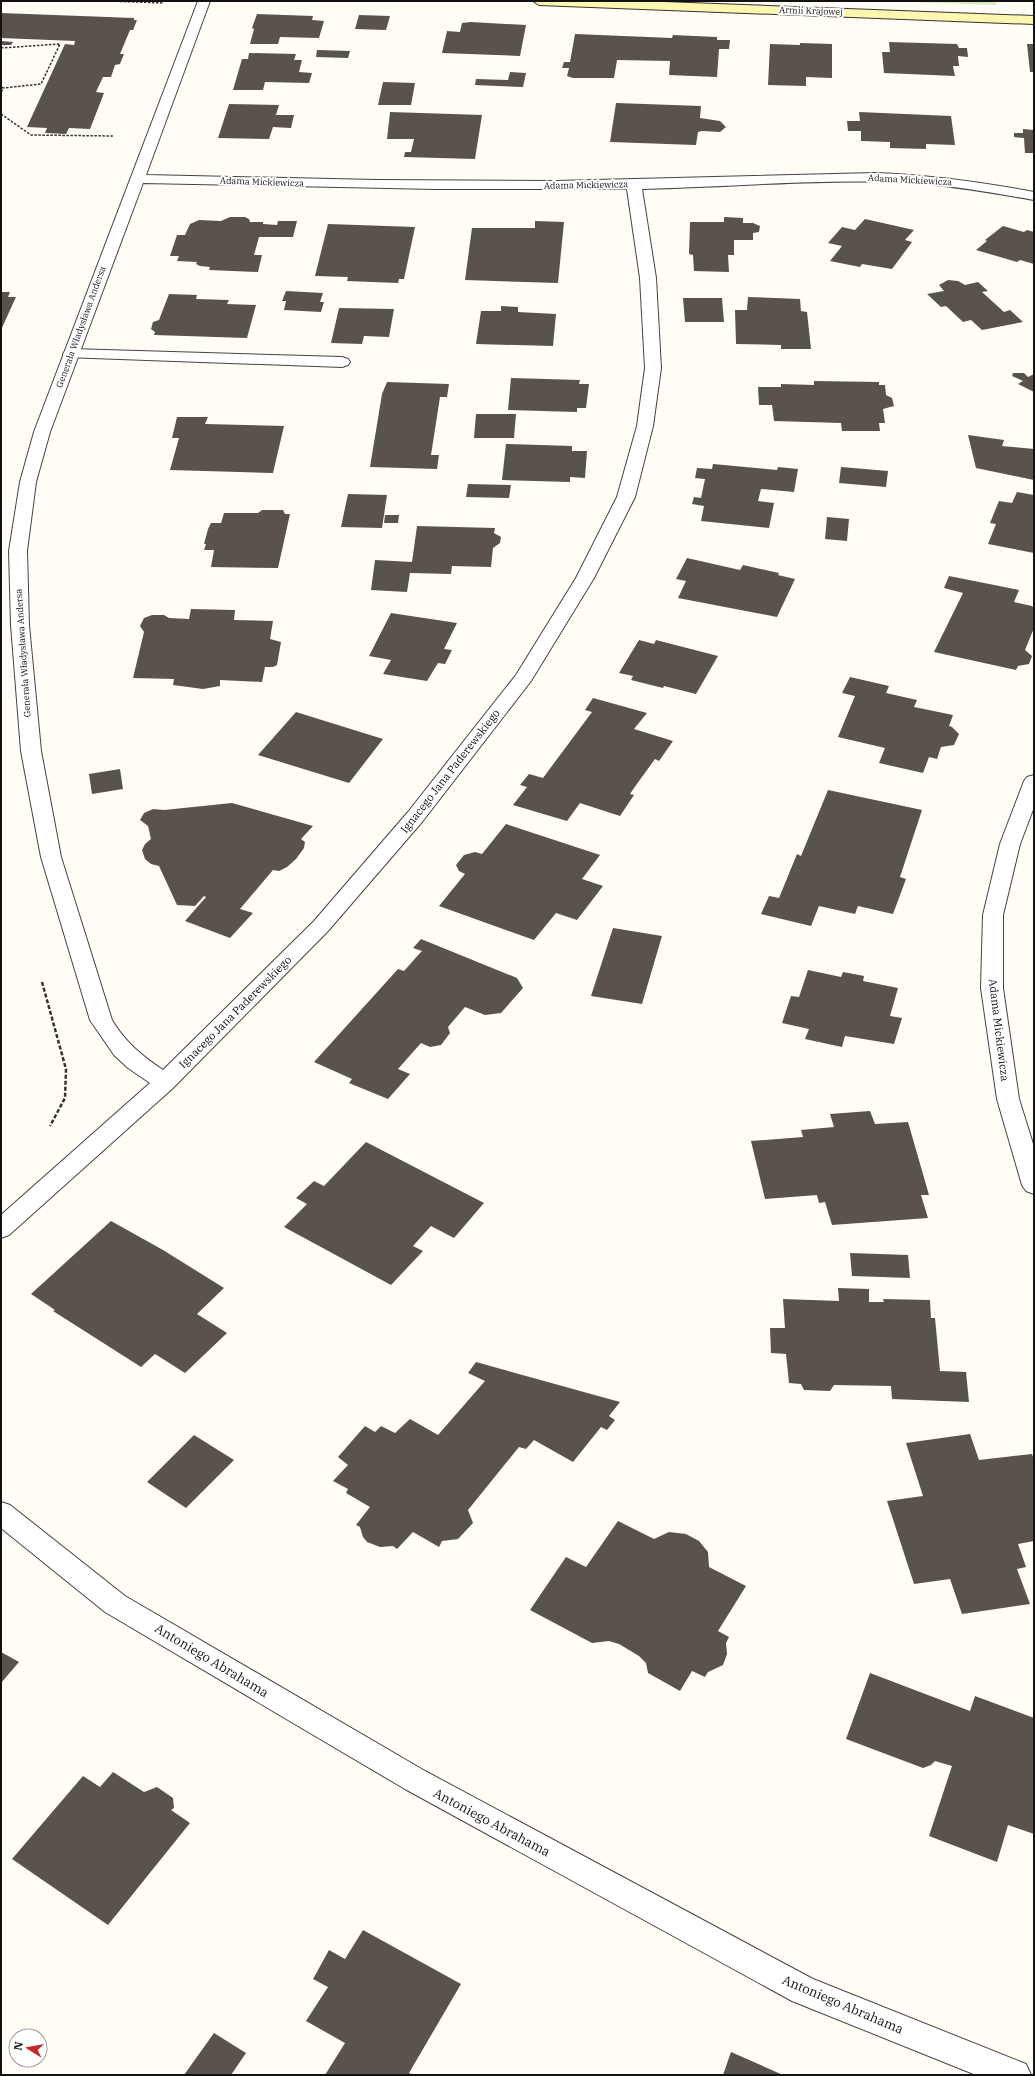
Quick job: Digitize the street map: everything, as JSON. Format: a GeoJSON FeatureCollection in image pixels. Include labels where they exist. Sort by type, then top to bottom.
{"type":"FeatureCollection","features":[{"type":"Feature","properties":{"kind":"street","name":"Generała Władysława Andersa"},"geometry":{"type":"LineString","coordinates":[[165,1082],[129,1059],[114,1043],[101,1020],[52,856],[31,751],[20,625],[18,551],[28,482],[42,432],[204,1]]}},
{"type":"Feature","properties":{"kind":"street","name":"Armii Krajowej"},"geometry":{"type":"LineString","coordinates":[[539,1],[1034,20]]}},
{"type":"Feature","properties":{"kind":"street","name":"Adama Mickiewicza"},"geometry":{"type":"LineString","coordinates":[[137,179],[377,186],[485,187],[634,185],[849,178],[912,179],[958,182],[1034,196]]}},
{"type":"Feature","properties":{"kind":"street","name":"Ignacego Jana Paderewskiego"},"geometry":{"type":"LineString","coordinates":[[1,1229],[165,1082],[321,926],[416,817],[524,677],[585,578],[626,497],[645,426],[653,368],[648,278],[634,185]]}},
{"type":"Feature","properties":{"kind":"street"},"geometry":{"type":"LineString","coordinates":[[71,354],[342,362]]}},
{"type":"Feature","properties":{"kind":"street","name":"Adama Mickiewicza"},"geometry":{"type":"LineString","coordinates":[[1034,781],[1010,844],[993,915],[992,988],[1008,1099],[1034,1184]]}},
{"type":"Feature","properties":{"kind":"street","name":"Antoniego Abrahama"},"geometry":{"type":"LineString","coordinates":[[1,1513],[115,1604],[415,1780],[803,1990],[1015,2075]]}},
{"type":"Feature","properties":{"kind":"path"},"geometry":{"type":"LineString","coordinates":[[108,1],[170,3]]}},
{"type":"Feature","properties":{"kind":"path"},"geometry":{"type":"LineString","coordinates":[[1,48],[60,44],[41,84],[2,88],[1,93]]}},
{"type":"Feature","properties":{"kind":"path"},"geometry":{"type":"LineString","coordinates":[[1,114],[32,135],[116,136]]}},
{"type":"Feature","properties":{"kind":"path"},"geometry":{"type":"LineString","coordinates":[[41,978],[66,1069],[65,1098],[48,1130]]}},
{"type":"Feature","properties":{"kind":"green space"},"geometry":{"type":"Polygon","coordinates":[[[886,1],[995,1],[996,5],[886,1]]]}},
{"type":"Feature","properties":{"kind":"building"},"geometry":{"type":"Polygon","coordinates":[[[1,13],[134,18],[134,20],[137,20],[133,30],[130,30],[120,54],[124,54],[120,64],[115,65],[111,77],[103,77],[96,92],[104,93],[90,129],[69,128],[66,134],[45,133],[47,128],[27,127],[65,44],[74,45],[75,41],[1,38],[1,13]]]}},
{"type":"Feature","properties":{"kind":"building"},"geometry":{"type":"Polygon","coordinates":[[[257,14],[313,16],[312,20],[324,21],[319,38],[280,37],[278,44],[250,44],[254,29],[252,28],[257,14]]]}},
{"type":"Feature","properties":{"kind":"building"},"geometry":{"type":"Polygon","coordinates":[[[359,15],[390,16],[386,30],[355,29],[359,15]]]}},
{"type":"Feature","properties":{"kind":"building"},"geometry":{"type":"Polygon","coordinates":[[[471,22],[526,25],[520,56],[442,53],[447,31],[460,32],[462,23],[471,22]]]}},
{"type":"Feature","properties":{"kind":"building"},"geometry":{"type":"Polygon","coordinates":[[[575,34],[672,38],[673,35],[717,37],[717,40],[730,40],[729,49],[719,49],[717,77],[669,75],[670,61],[617,60],[614,78],[573,78],[567,76],[569,68],[562,68],[564,62],[570,62],[575,34]]]}},
{"type":"Feature","properties":{"kind":"building"},"geometry":{"type":"Polygon","coordinates":[[[1,41],[13,42],[11,45],[1,45],[1,41]]]}},
{"type":"Feature","properties":{"kind":"building"},"geometry":{"type":"Polygon","coordinates":[[[889,42],[957,44],[959,48],[967,48],[968,57],[958,56],[959,66],[953,66],[955,76],[884,73],[882,52],[890,52],[889,42]]]}},
{"type":"Feature","properties":{"kind":"building"},"geometry":{"type":"Polygon","coordinates":[[[800,43],[832,44],[832,78],[806,77],[806,86],[768,85],[770,44],[800,45],[800,43]]]}},
{"type":"Feature","properties":{"kind":"building"},"geometry":{"type":"Polygon","coordinates":[[[1027,44],[1034,44],[1034,72],[1030,72],[1027,44]]]}},
{"type":"Feature","properties":{"kind":"building"},"geometry":{"type":"Polygon","coordinates":[[[317,50],[350,51],[348,58],[316,57],[317,50]]]}},
{"type":"Feature","properties":{"kind":"building"},"geometry":{"type":"Polygon","coordinates":[[[249,53],[296,54],[294,60],[302,60],[299,72],[312,73],[309,83],[265,82],[263,90],[233,90],[242,59],[248,59],[249,53]]]}},
{"type":"Feature","properties":{"kind":"building"},"geometry":{"type":"Polygon","coordinates":[[[510,72],[526,73],[523,87],[475,85],[476,79],[508,80],[510,72]]]}},
{"type":"Feature","properties":{"kind":"building"},"geometry":{"type":"Polygon","coordinates":[[[383,82],[415,83],[411,105],[378,105],[383,82]]]}},
{"type":"Feature","properties":{"kind":"building"},"geometry":{"type":"Polygon","coordinates":[[[616,103],[701,106],[700,118],[720,121],[726,127],[720,132],[698,132],[696,145],[610,142],[616,103]]]}},
{"type":"Feature","properties":{"kind":"building"},"geometry":{"type":"Polygon","coordinates":[[[229,104],[279,105],[276,115],[294,115],[291,128],[273,127],[269,139],[218,138],[229,104]]]}},
{"type":"Feature","properties":{"kind":"building"},"geometry":{"type":"Polygon","coordinates":[[[390,112],[482,115],[475,159],[404,157],[405,152],[411,152],[414,139],[387,139],[390,112]]]}},
{"type":"Feature","properties":{"kind":"building"},"geometry":{"type":"Polygon","coordinates":[[[859,112],[951,116],[955,145],[926,144],[926,149],[890,148],[890,142],[861,141],[861,131],[848,131],[847,121],[860,121],[859,112]]]}},
{"type":"Feature","properties":{"kind":"building"},"geometry":{"type":"Polygon","coordinates":[[[1023,129],[1034,130],[1034,153],[1025,153],[1024,138],[1014,137],[1014,133],[1023,133],[1023,129]]]}},
{"type":"Feature","properties":{"kind":"building"},"geometry":{"type":"Polygon","coordinates":[[[230,217],[245,217],[249,219],[250,222],[263,222],[263,224],[277,225],[278,221],[297,221],[293,237],[259,237],[254,255],[262,255],[258,272],[209,270],[210,267],[200,266],[196,264],[197,262],[177,261],[179,256],[170,256],[177,235],[185,235],[190,224],[199,220],[221,221],[230,217]]]}},
{"type":"Feature","properties":{"kind":"building"},"geometry":{"type":"Polygon","coordinates":[[[724,217],[743,218],[743,223],[753,223],[760,226],[759,232],[753,233],[753,240],[734,240],[734,255],[728,255],[729,272],[694,271],[693,255],[689,254],[690,222],[724,222],[724,217]]]}},
{"type":"Feature","properties":{"kind":"building"},"geometry":{"type":"Polygon","coordinates":[[[865,219],[914,230],[905,240],[912,242],[892,269],[862,264],[860,267],[830,261],[842,246],[828,243],[842,227],[855,230],[865,219]]]}},
{"type":"Feature","properties":{"kind":"building"},"geometry":{"type":"Polygon","coordinates":[[[535,221],[564,222],[558,283],[465,280],[472,228],[535,228],[535,221]]]}},
{"type":"Feature","properties":{"kind":"building"},"geometry":{"type":"Polygon","coordinates":[[[328,224],[415,227],[404,279],[399,279],[398,283],[347,281],[348,277],[315,276],[328,224]]]}},
{"type":"Feature","properties":{"kind":"building"},"geometry":{"type":"Polygon","coordinates":[[[1003,226],[1024,232],[1027,230],[1034,232],[1034,264],[1020,260],[1017,262],[976,250],[987,241],[985,240],[1003,226]]]}},
{"type":"Feature","properties":{"kind":"building"},"geometry":{"type":"Polygon","coordinates":[[[948,280],[958,281],[965,285],[978,282],[988,291],[982,292],[1004,312],[1010,310],[1023,322],[982,330],[971,320],[963,322],[946,306],[941,307],[927,294],[944,291],[939,285],[948,280]]]}},
{"type":"Feature","properties":{"kind":"building"},"geometry":{"type":"Polygon","coordinates":[[[286,291],[323,293],[320,302],[324,302],[321,312],[284,310],[286,301],[282,301],[286,291]]]}},
{"type":"Feature","properties":{"kind":"building"},"geometry":{"type":"Polygon","coordinates":[[[1,292],[10,292],[8,297],[16,297],[1,330],[1,292]]]}},
{"type":"Feature","properties":{"kind":"building"},"geometry":{"type":"Polygon","coordinates":[[[169,294],[197,295],[196,299],[229,300],[227,304],[256,305],[247,338],[154,335],[155,332],[151,329],[153,322],[159,320],[169,294]]]}},
{"type":"Feature","properties":{"kind":"building"},"geometry":{"type":"Polygon","coordinates":[[[748,297],[800,299],[801,311],[807,312],[811,349],[781,349],[781,345],[736,344],[735,310],[747,310],[748,297]]]}},
{"type":"Feature","properties":{"kind":"building"},"geometry":{"type":"Polygon","coordinates":[[[683,298],[722,298],[724,322],[685,322],[683,298]]]}},
{"type":"Feature","properties":{"kind":"building"},"geometry":{"type":"Polygon","coordinates":[[[501,306],[518,307],[518,312],[556,314],[553,346],[476,344],[481,311],[501,311],[501,306]]]}},
{"type":"Feature","properties":{"kind":"building"},"geometry":{"type":"Polygon","coordinates":[[[339,308],[394,309],[389,337],[364,336],[362,344],[331,343],[339,308]]]}},
{"type":"Feature","properties":{"kind":"building"},"geometry":{"type":"Polygon","coordinates":[[[1013,373],[1024,373],[1028,377],[1034,374],[1034,392],[1018,384],[1023,381],[1012,376],[1013,373]]]}},
{"type":"Feature","properties":{"kind":"building"},"geometry":{"type":"Polygon","coordinates":[[[511,378],[580,380],[579,384],[589,384],[586,408],[577,408],[577,412],[508,410],[511,378]]]}},
{"type":"Feature","properties":{"kind":"building"},"geometry":{"type":"Polygon","coordinates":[[[814,381],[879,382],[879,385],[885,385],[886,395],[892,398],[894,406],[883,409],[885,423],[879,423],[880,431],[842,431],[841,423],[774,421],[772,405],[759,405],[758,387],[781,387],[781,384],[814,385],[814,381]]]}},
{"type":"Feature","properties":{"kind":"building"},"geometry":{"type":"Polygon","coordinates":[[[387,382],[449,384],[447,397],[440,397],[431,455],[439,455],[437,469],[370,467],[382,394],[387,382]]]}},
{"type":"Feature","properties":{"kind":"building"},"geometry":{"type":"Polygon","coordinates":[[[476,414],[516,414],[514,438],[474,438],[476,414]]]}},
{"type":"Feature","properties":{"kind":"building"},"geometry":{"type":"Polygon","coordinates":[[[177,417],[208,417],[205,424],[284,426],[273,473],[170,470],[179,438],[172,438],[177,417]]]}},
{"type":"Feature","properties":{"kind":"building"},"geometry":{"type":"Polygon","coordinates":[[[968,435],[1004,440],[1002,446],[1034,449],[1034,480],[976,468],[968,435]]]}},
{"type":"Feature","properties":{"kind":"building"},"geometry":{"type":"Polygon","coordinates":[[[506,444],[572,446],[572,451],[587,451],[585,478],[570,477],[570,482],[502,480],[506,444]]]}},
{"type":"Feature","properties":{"kind":"building"},"geometry":{"type":"Polygon","coordinates":[[[713,464],[777,470],[778,467],[798,469],[794,492],[761,489],[758,501],[774,503],[769,528],[701,521],[704,506],[692,504],[694,497],[701,498],[705,479],[695,478],[697,468],[712,469],[713,464]]]}},
{"type":"Feature","properties":{"kind":"building"},"geometry":{"type":"Polygon","coordinates":[[[841,467],[888,471],[886,487],[839,483],[841,467]]]}},
{"type":"Feature","properties":{"kind":"building"},"geometry":{"type":"Polygon","coordinates":[[[468,484],[511,485],[509,498],[466,497],[468,484]]]}},
{"type":"Feature","properties":{"kind":"building"},"geometry":{"type":"Polygon","coordinates":[[[1017,492],[1034,495],[1034,553],[988,544],[996,524],[990,523],[999,501],[1012,503],[1017,492]]]}},
{"type":"Feature","properties":{"kind":"building"},"geometry":{"type":"Polygon","coordinates":[[[348,494],[387,495],[382,528],[341,527],[348,494]]]}},
{"type":"Feature","properties":{"kind":"building"},"geometry":{"type":"Polygon","coordinates":[[[262,510],[283,510],[285,514],[290,514],[278,568],[211,567],[214,550],[204,550],[206,544],[204,544],[211,523],[221,523],[224,513],[258,513],[262,510]]]}},
{"type":"Feature","properties":{"kind":"building"},"geometry":{"type":"Polygon","coordinates":[[[385,515],[399,515],[398,523],[384,523],[385,515]]]}},
{"type":"Feature","properties":{"kind":"building"},"geometry":{"type":"Polygon","coordinates":[[[827,517],[849,519],[847,541],[825,539],[827,517]]]}},
{"type":"Feature","properties":{"kind":"building"},"geometry":{"type":"Polygon","coordinates":[[[417,526],[495,528],[494,533],[501,537],[500,543],[493,548],[491,567],[452,566],[451,574],[410,573],[407,592],[371,590],[375,560],[412,562],[417,526]]]}},
{"type":"Feature","properties":{"kind":"building"},"geometry":{"type":"Polygon","coordinates":[[[687,558],[740,570],[743,565],[779,573],[778,575],[795,579],[777,617],[678,598],[686,581],[676,579],[687,558]]]}},
{"type":"Feature","properties":{"kind":"building"},"geometry":{"type":"Polygon","coordinates":[[[949,576],[1019,590],[1014,602],[1032,606],[1034,608],[1034,628],[1025,650],[1032,656],[1029,664],[1018,666],[1016,670],[934,652],[963,593],[944,588],[949,576]]]}},
{"type":"Feature","properties":{"kind":"building"},"geometry":{"type":"Polygon","coordinates":[[[191,609],[235,610],[234,620],[273,621],[270,639],[281,642],[277,665],[273,667],[265,667],[262,682],[220,680],[220,686],[203,689],[173,685],[174,679],[133,678],[144,632],[140,626],[144,618],[152,615],[164,615],[169,618],[189,619],[191,609]]]}},
{"type":"Feature","properties":{"kind":"building"},"geometry":{"type":"Polygon","coordinates":[[[391,613],[457,623],[444,649],[452,650],[445,664],[438,663],[427,681],[383,674],[391,660],[369,656],[391,613]]]}},
{"type":"Feature","properties":{"kind":"building"},"geometry":{"type":"Polygon","coordinates":[[[639,640],[654,644],[656,640],[718,656],[696,694],[664,686],[663,688],[631,680],[633,676],[619,673],[639,640]]]}},
{"type":"Feature","properties":{"kind":"building"},"geometry":{"type":"Polygon","coordinates":[[[850,677],[889,686],[886,693],[917,700],[914,707],[953,715],[949,726],[959,734],[954,745],[941,747],[937,759],[929,757],[923,773],[879,763],[885,748],[838,737],[855,696],[842,693],[850,677]]]}},
{"type":"Feature","properties":{"kind":"building"},"geometry":{"type":"Polygon","coordinates":[[[593,698],[647,713],[634,729],[673,741],[659,761],[655,759],[634,788],[630,794],[634,795],[620,816],[580,803],[567,821],[513,805],[527,787],[520,785],[529,774],[543,778],[592,712],[585,710],[593,698]]]}},
{"type":"Feature","properties":{"kind":"building"},"geometry":{"type":"Polygon","coordinates":[[[296,712],[383,739],[349,783],[258,755],[296,712]]]}},
{"type":"Feature","properties":{"kind":"building"},"geometry":{"type":"Polygon","coordinates":[[[120,769],[123,789],[92,794],[89,774],[120,769]]]}},
{"type":"Feature","properties":{"kind":"building"},"geometry":{"type":"Polygon","coordinates":[[[828,790],[922,810],[900,877],[906,879],[893,914],[858,906],[855,914],[819,906],[811,926],[761,914],[769,896],[779,898],[797,854],[801,856],[828,790]]]}},
{"type":"Feature","properties":{"kind":"building"},"geometry":{"type":"Polygon","coordinates":[[[232,803],[313,826],[301,839],[305,842],[304,848],[296,859],[287,867],[279,871],[273,870],[240,909],[253,913],[230,938],[185,921],[206,897],[204,896],[195,906],[177,905],[159,866],[151,864],[145,859],[142,850],[145,844],[151,839],[148,826],[140,820],[144,813],[153,809],[164,810],[232,803]]]}},
{"type":"Feature","properties":{"kind":"building"},"geometry":{"type":"Polygon","coordinates":[[[506,824],[600,855],[582,879],[603,886],[577,920],[556,913],[534,940],[439,906],[465,874],[459,871],[456,865],[464,855],[475,852],[482,854],[506,824]]]}},
{"type":"Feature","properties":{"kind":"building"},"geometry":{"type":"Polygon","coordinates":[[[613,928],[662,936],[642,1004],[591,996],[613,928]]]}},
{"type":"Feature","properties":{"kind":"building"},"geometry":{"type":"Polygon","coordinates":[[[421,939],[517,978],[523,988],[501,1013],[485,1015],[465,1007],[448,1027],[450,1033],[441,1045],[430,1047],[421,1043],[398,1069],[410,1074],[388,1099],[349,1083],[352,1079],[314,1062],[398,969],[404,971],[422,951],[413,948],[421,939]]]}},
{"type":"Feature","properties":{"kind":"building"},"geometry":{"type":"Polygon","coordinates":[[[808,970],[841,977],[843,972],[864,976],[863,981],[898,988],[890,1016],[902,1018],[894,1044],[845,1036],[842,1047],[805,1039],[809,1029],[782,1023],[791,996],[799,997],[808,970]]]}},
{"type":"Feature","properties":{"kind":"building"},"geometry":{"type":"Polygon","coordinates":[[[870,1111],[875,1124],[908,1122],[929,1195],[921,1195],[928,1218],[832,1225],[825,1202],[819,1203],[817,1195],[765,1199],[751,1141],[803,1137],[801,1130],[834,1127],[830,1114],[870,1111]]]}},
{"type":"Feature","properties":{"kind":"building"},"geometry":{"type":"Polygon","coordinates":[[[366,1142],[484,1203],[454,1238],[431,1226],[413,1246],[423,1251],[391,1285],[284,1227],[307,1204],[296,1198],[314,1181],[324,1186],[366,1142]]]}},
{"type":"Feature","properties":{"kind":"building"},"geometry":{"type":"Polygon","coordinates":[[[111,1221],[163,1250],[224,1288],[197,1314],[227,1333],[185,1373],[155,1354],[141,1367],[53,1311],[55,1310],[31,1294],[111,1221]]]}},
{"type":"Feature","properties":{"kind":"building"},"geometry":{"type":"Polygon","coordinates":[[[850,1253],[908,1255],[910,1278],[852,1276],[850,1253]]]}},
{"type":"Feature","properties":{"kind":"building"},"geometry":{"type":"Polygon","coordinates":[[[838,1288],[869,1289],[869,1302],[884,1302],[883,1299],[930,1300],[931,1318],[935,1318],[940,1371],[966,1372],[969,1402],[892,1399],[891,1386],[834,1385],[830,1391],[804,1390],[801,1384],[789,1383],[786,1354],[771,1353],[770,1328],[785,1328],[783,1299],[839,1301],[838,1288]]]}},
{"type":"Feature","properties":{"kind":"building"},"geometry":{"type":"Polygon","coordinates":[[[476,1362],[620,1402],[609,1416],[615,1420],[607,1430],[601,1427],[573,1462],[534,1440],[526,1449],[519,1447],[468,1510],[473,1523],[458,1539],[442,1541],[439,1547],[413,1532],[397,1549],[393,1546],[380,1547],[367,1542],[363,1537],[360,1527],[356,1525],[370,1507],[346,1493],[348,1489],[333,1481],[348,1465],[338,1457],[365,1426],[375,1432],[381,1426],[395,1433],[410,1419],[438,1435],[485,1381],[468,1373],[476,1362]]]}},
{"type":"Feature","properties":{"kind":"building"},"geometry":{"type":"Polygon","coordinates":[[[970,1434],[979,1460],[1032,1454],[1034,1460],[1034,1541],[1018,1544],[1026,1567],[1017,1569],[1030,1604],[962,1614],[950,1579],[914,1584],[887,1501],[923,1496],[906,1443],[970,1434]]]}},
{"type":"Feature","properties":{"kind":"building"},"geometry":{"type":"Polygon","coordinates":[[[194,1435],[234,1460],[186,1508],[147,1482],[194,1435]]]}},
{"type":"Feature","properties":{"kind":"building"},"geometry":{"type":"Polygon","coordinates":[[[618,1521],[654,1539],[669,1532],[686,1534],[699,1541],[708,1552],[709,1567],[746,1586],[718,1631],[729,1637],[726,1643],[727,1654],[723,1665],[708,1672],[705,1677],[692,1671],[680,1691],[648,1673],[646,1663],[639,1656],[619,1644],[609,1641],[592,1643],[530,1610],[566,1557],[586,1567],[618,1521]]]}},
{"type":"Feature","properties":{"kind":"building"},"geometry":{"type":"Polygon","coordinates":[[[1,1652],[19,1662],[1,1683],[1,1652]]]}},
{"type":"Feature","properties":{"kind":"building"},"geometry":{"type":"Polygon","coordinates":[[[870,1673],[970,1711],[975,1696],[1034,1718],[1034,1834],[1008,1825],[997,1862],[929,1836],[952,1766],[935,1761],[931,1765],[923,1768],[846,1739],[870,1673]]]}},
{"type":"Feature","properties":{"kind":"building"},"geometry":{"type":"Polygon","coordinates":[[[113,1772],[144,1792],[157,1787],[173,1798],[174,1808],[171,1810],[190,1823],[108,1925],[12,1859],[83,1776],[100,1787],[113,1772]]]}},
{"type":"Feature","properties":{"kind":"building"},"geometry":{"type":"Polygon","coordinates":[[[363,1930],[461,1984],[409,2073],[413,2075],[325,2075],[345,2043],[306,2021],[328,1987],[313,1979],[329,1950],[345,1959],[363,1930]]]}},
{"type":"Feature","properties":{"kind":"building"},"geometry":{"type":"Polygon","coordinates":[[[214,2033],[246,2053],[231,2075],[184,2075],[214,2033]]]}},
{"type":"Feature","properties":{"kind":"building"},"geometry":{"type":"Polygon","coordinates":[[[731,2052],[783,2075],[723,2075],[731,2052]]]}}]}
